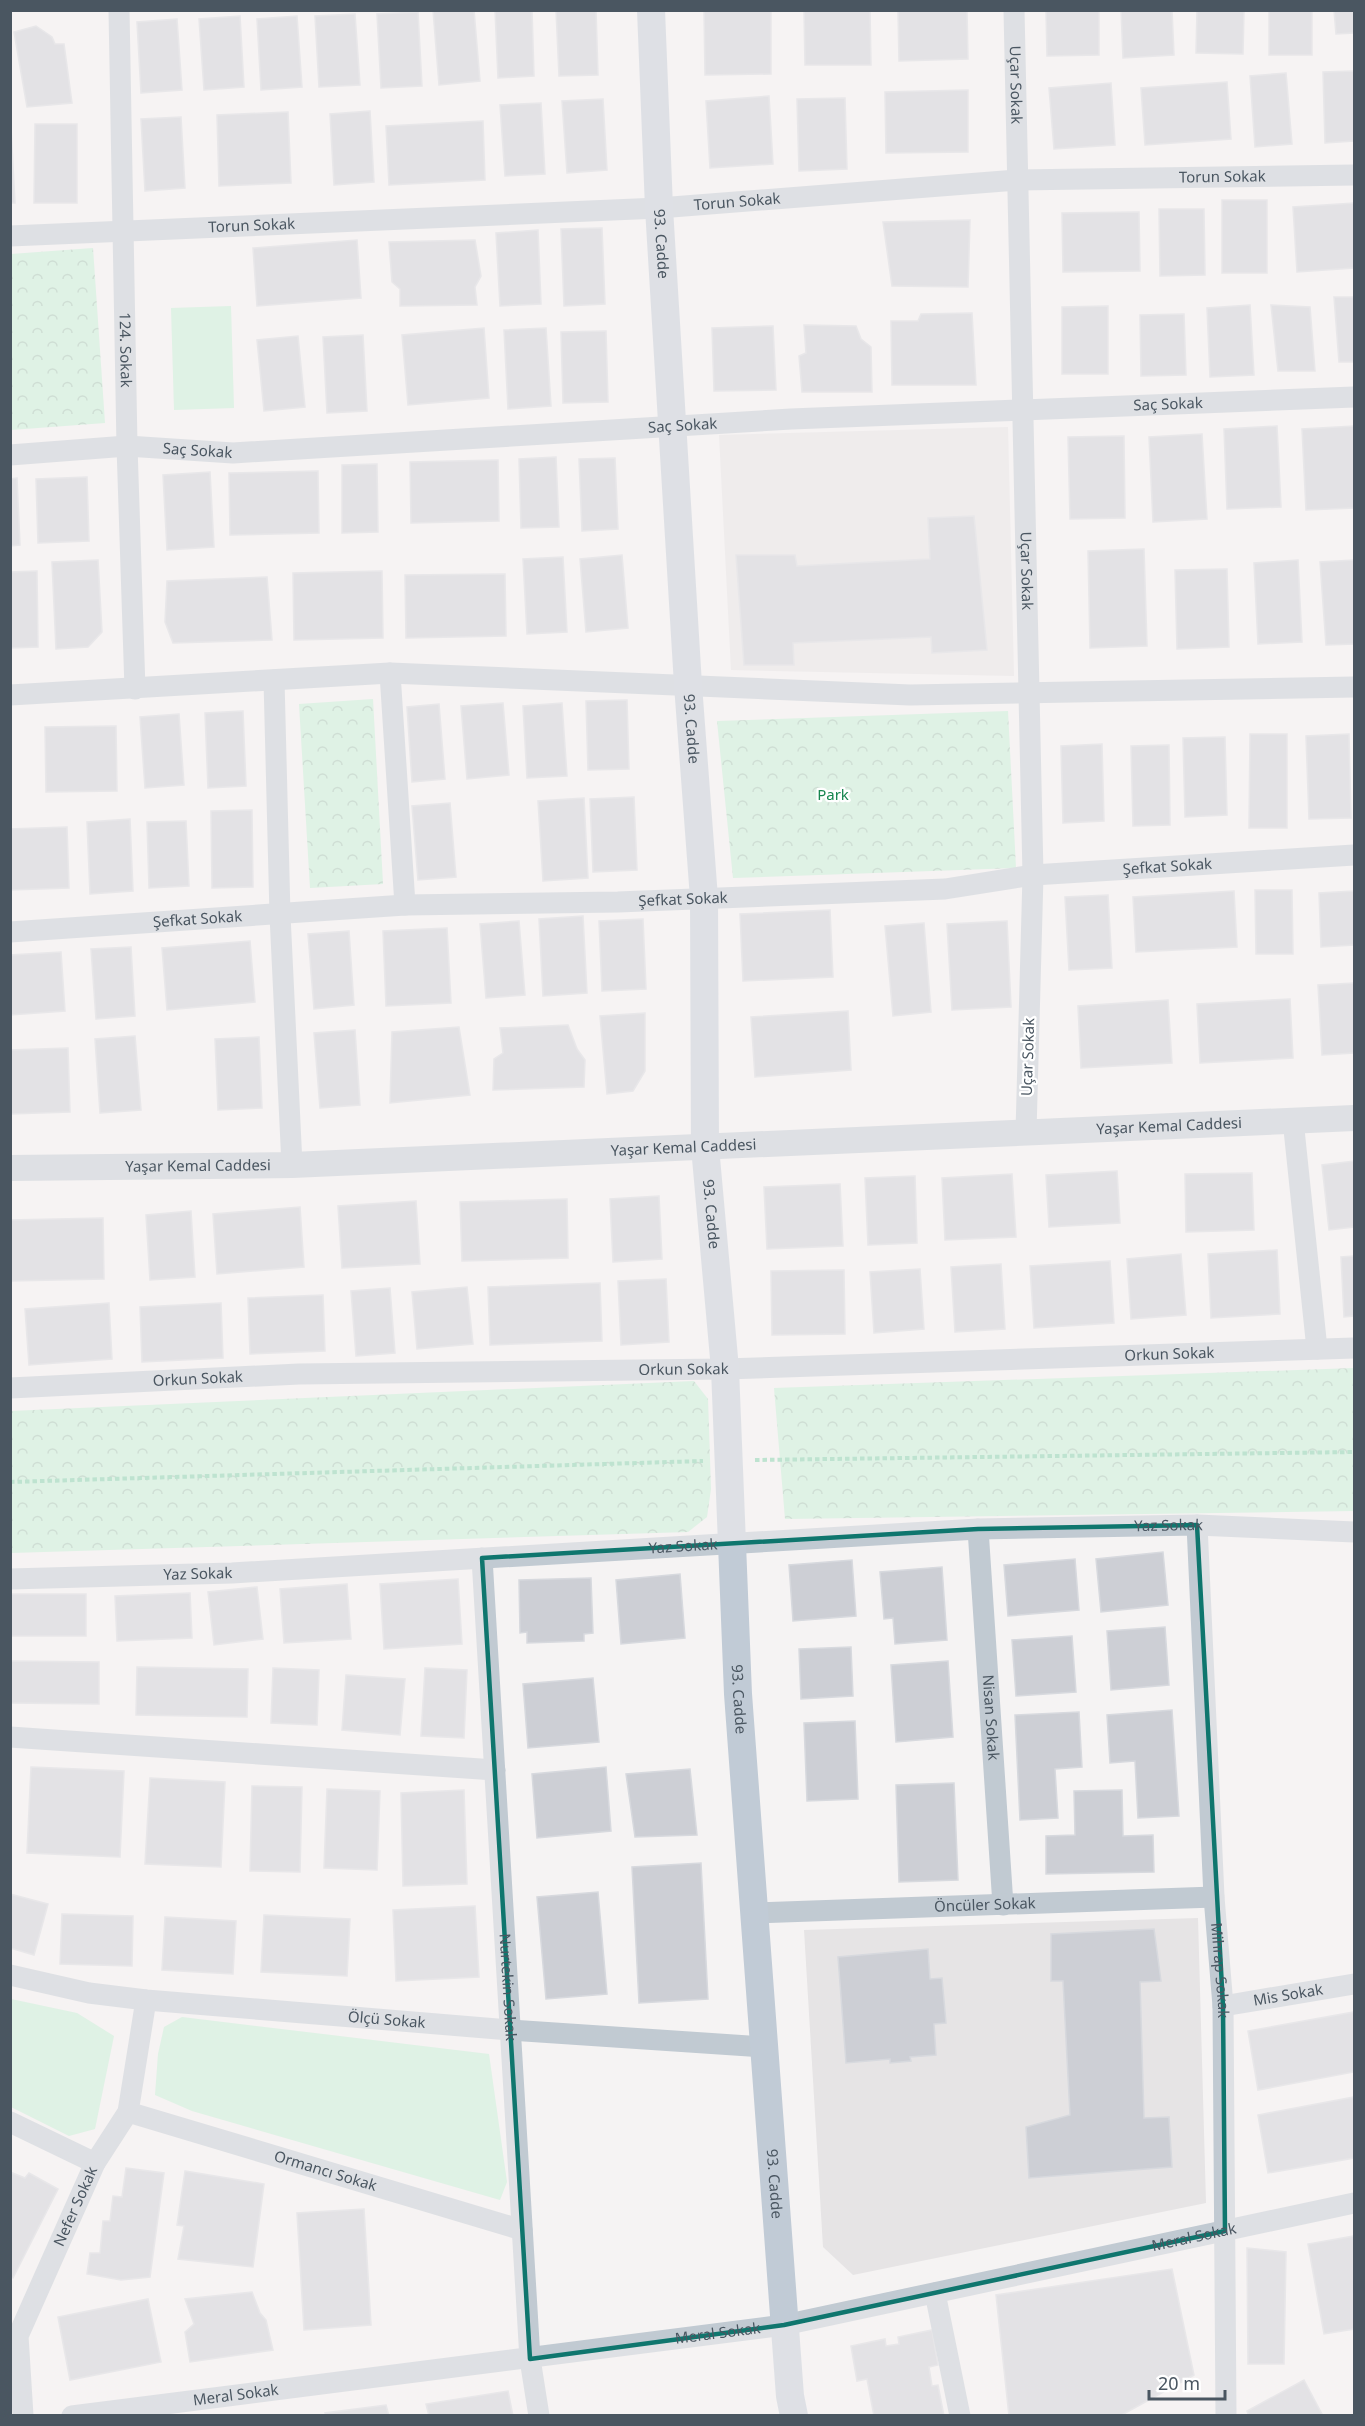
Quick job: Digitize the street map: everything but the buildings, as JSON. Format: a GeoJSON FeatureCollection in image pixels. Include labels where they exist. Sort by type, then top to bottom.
{"type":"FeatureCollection","features":[{"type":"Feature","properties":{"kind":"main road","name":"93. Cadde"},"geometry":{"type":"LineString","coordinates":[[651,10],[658,208],[704,898],[705,1147],[725,1369],[738,1694],[784,2325],[794,2415]]}},
{"type":"Feature","properties":{"kind":"street","name":"124. Sokak"},"geometry":{"type":"LineString","coordinates":[[119,10],[127,446],[135,690]]}},
{"type":"Feature","properties":{"kind":"street","name":"Uçar Sokak"},"geometry":{"type":"LineString","coordinates":[[1014,10],[1021,410],[1034,875],[1026,1132]]}},
{"type":"Feature","properties":{"kind":"street","name":"Torun Sokak"},"geometry":{"type":"LineString","coordinates":[[10,236],[658,208],[1017,180],[1354,175]]}},
{"type":"Feature","properties":{"kind":"street","name":"Saç Sokak"},"geometry":{"type":"LineString","coordinates":[[10,455],[127,446],[233,453],[672,427],[1354,397]]}},
{"type":"Feature","properties":{"kind":"street"},"geometry":{"type":"LineString","coordinates":[[10,695],[135,690],[390,672],[910,695],[1354,687]]}},
{"type":"Feature","properties":{"kind":"street"},"geometry":{"type":"LineString","coordinates":[[390,672],[405,904]]}},
{"type":"Feature","properties":{"kind":"street"},"geometry":{"type":"LineString","coordinates":[[274,680],[280,915],[292,1165]]}},
{"type":"Feature","properties":{"kind":"street","name":"Şefkat Sokak"},"geometry":{"type":"LineString","coordinates":[[10,932],[280,915],[405,904],[704,898],[945,889],[1034,875],[1354,855]]}},
{"type":"Feature","properties":{"kind":"street","name":"Yaşar Kemal Caddesi"},"geometry":{"type":"LineString","coordinates":[[10,1168],[292,1165],[1354,1118]]}},
{"type":"Feature","properties":{"kind":"street"},"geometry":{"type":"LineString","coordinates":[[1293,1120],[1317,1349]]}},
{"type":"Feature","properties":{"kind":"street","name":"Orkun Sokak"},"geometry":{"type":"LineString","coordinates":[[10,1388],[299,1374],[725,1369],[1354,1348]]}},
{"type":"Feature","properties":{"kind":"street","name":"Yaz Sokak"},"geometry":{"type":"LineString","coordinates":[[10,1579],[232,1573],[978,1529],[1197,1525],[1354,1532]]}},
{"type":"Feature","properties":{"kind":"street","name":"Mihrap Sokak"},"geometry":{"type":"LineString","coordinates":[[1197,1525],[1214,1897],[1223,2006],[1226,2415]]}},
{"type":"Feature","properties":{"kind":"street","name":"Nisan Sokak"},"geometry":{"type":"LineString","coordinates":[[978,1529],[1003,1905]]}},
{"type":"Feature","properties":{"kind":"street","name":"Nurtekin Sokak"},"geometry":{"type":"LineString","coordinates":[[482,1558],[530,2359],[540,2415]]}},
{"type":"Feature","properties":{"kind":"street"},"geometry":{"type":"LineString","coordinates":[[10,1737],[495,1770]]}},
{"type":"Feature","properties":{"kind":"street","name":"Öncüler Sokak"},"geometry":{"type":"LineString","coordinates":[[754,1913],[1214,1897]]}},
{"type":"Feature","properties":{"kind":"street","name":"Ölçü Sokak"},"geometry":{"type":"LineString","coordinates":[[10,1975],[89,1993],[146,2000],[510,2030],[764,2047]]}},
{"type":"Feature","properties":{"kind":"street","name":"Mis Sokak"},"geometry":{"type":"LineString","coordinates":[[1223,2006],[1354,1984]]}},
{"type":"Feature","properties":{"kind":"street","name":"Nefer Sokak"},"geometry":{"type":"LineString","coordinates":[[23,2415],[14,2334],[95,2163],[128,2112],[146,2000]]}},
{"type":"Feature","properties":{"kind":"street","name":"Ormancı Sokak"},"geometry":{"type":"LineString","coordinates":[[128,2112],[522,2230]]}},
{"type":"Feature","properties":{"kind":"street"},"geometry":{"type":"LineString","coordinates":[[10,2121],[95,2163]]}},
{"type":"Feature","properties":{"kind":"street","name":"Meral Sokak"},"geometry":{"type":"LineString","coordinates":[[72,2415],[530,2359],[784,2325],[1354,2203]]}},
{"type":"Feature","properties":{"kind":"street"},"geometry":{"type":"LineString","coordinates":[[935,2292],[960,2415]]}},
{"type":"Feature","properties":{"kind":"path"},"geometry":{"type":"LineString","coordinates":[[10,1482],[727,1460],[1354,1452]]}},
{"type":"Feature","properties":{"kind":"highlighted area"},"geometry":{"type":"Polygon","coordinates":[[[1197,1525],[1223,2006],[1225,2231],[784,2325],[530,2359],[482,1558],[978,1529],[1197,1525]]]}},
{"type":"Feature","properties":{"kind":"shaded area"},"geometry":{"type":"Polygon","coordinates":[[[1008,427],[1014,676],[731,670],[719,435],[1008,427]]]}},
{"type":"Feature","properties":{"kind":"shaded area"},"geometry":{"type":"Polygon","coordinates":[[[1198,1918],[1206,2203],[853,2275],[823,2247],[804,1930],[1198,1918]]]}},
{"type":"Feature","properties":{"kind":"green space"},"geometry":{"type":"Polygon","coordinates":[[[93,248],[105,423],[11,430],[11,254],[93,248]]]}},
{"type":"Feature","properties":{"kind":"green space"},"geometry":{"type":"Polygon","coordinates":[[[231,306],[234,408],[174,410],[171,308],[231,306]]]}},
{"type":"Feature","properties":{"kind":"green space"},"geometry":{"type":"Polygon","coordinates":[[[373,699],[383,884],[310,888],[299,704],[373,699]]]}},
{"type":"Feature","properties":{"kind":"green space","name":"Park"},"geometry":{"type":"Polygon","coordinates":[[[1008,711],[1016,868],[733,878],[717,721],[1008,711]]]}},
{"type":"Feature","properties":{"kind":"green space"},"geometry":{"type":"Polygon","coordinates":[[[1354,1368],[1354,1511],[785,1519],[774,1388],[1354,1368]]]}},
{"type":"Feature","properties":{"kind":"green space"},"geometry":{"type":"Polygon","coordinates":[[[694,1381],[708,1399],[711,1489],[707,1517],[688,1532],[11,1553],[11,1411],[694,1381]]]}},
{"type":"Feature","properties":{"kind":"green space"},"geometry":{"type":"Polygon","coordinates":[[[11,1999],[77,2013],[114,2036],[95,2129],[69,2136],[11,2107],[11,1999]]]}},
{"type":"Feature","properties":{"kind":"green space"},"geometry":{"type":"Polygon","coordinates":[[[182,2017],[489,2054],[507,2182],[500,2200],[192,2111],[155,2095],[158,2054],[164,2027],[182,2017]]]}}]}
